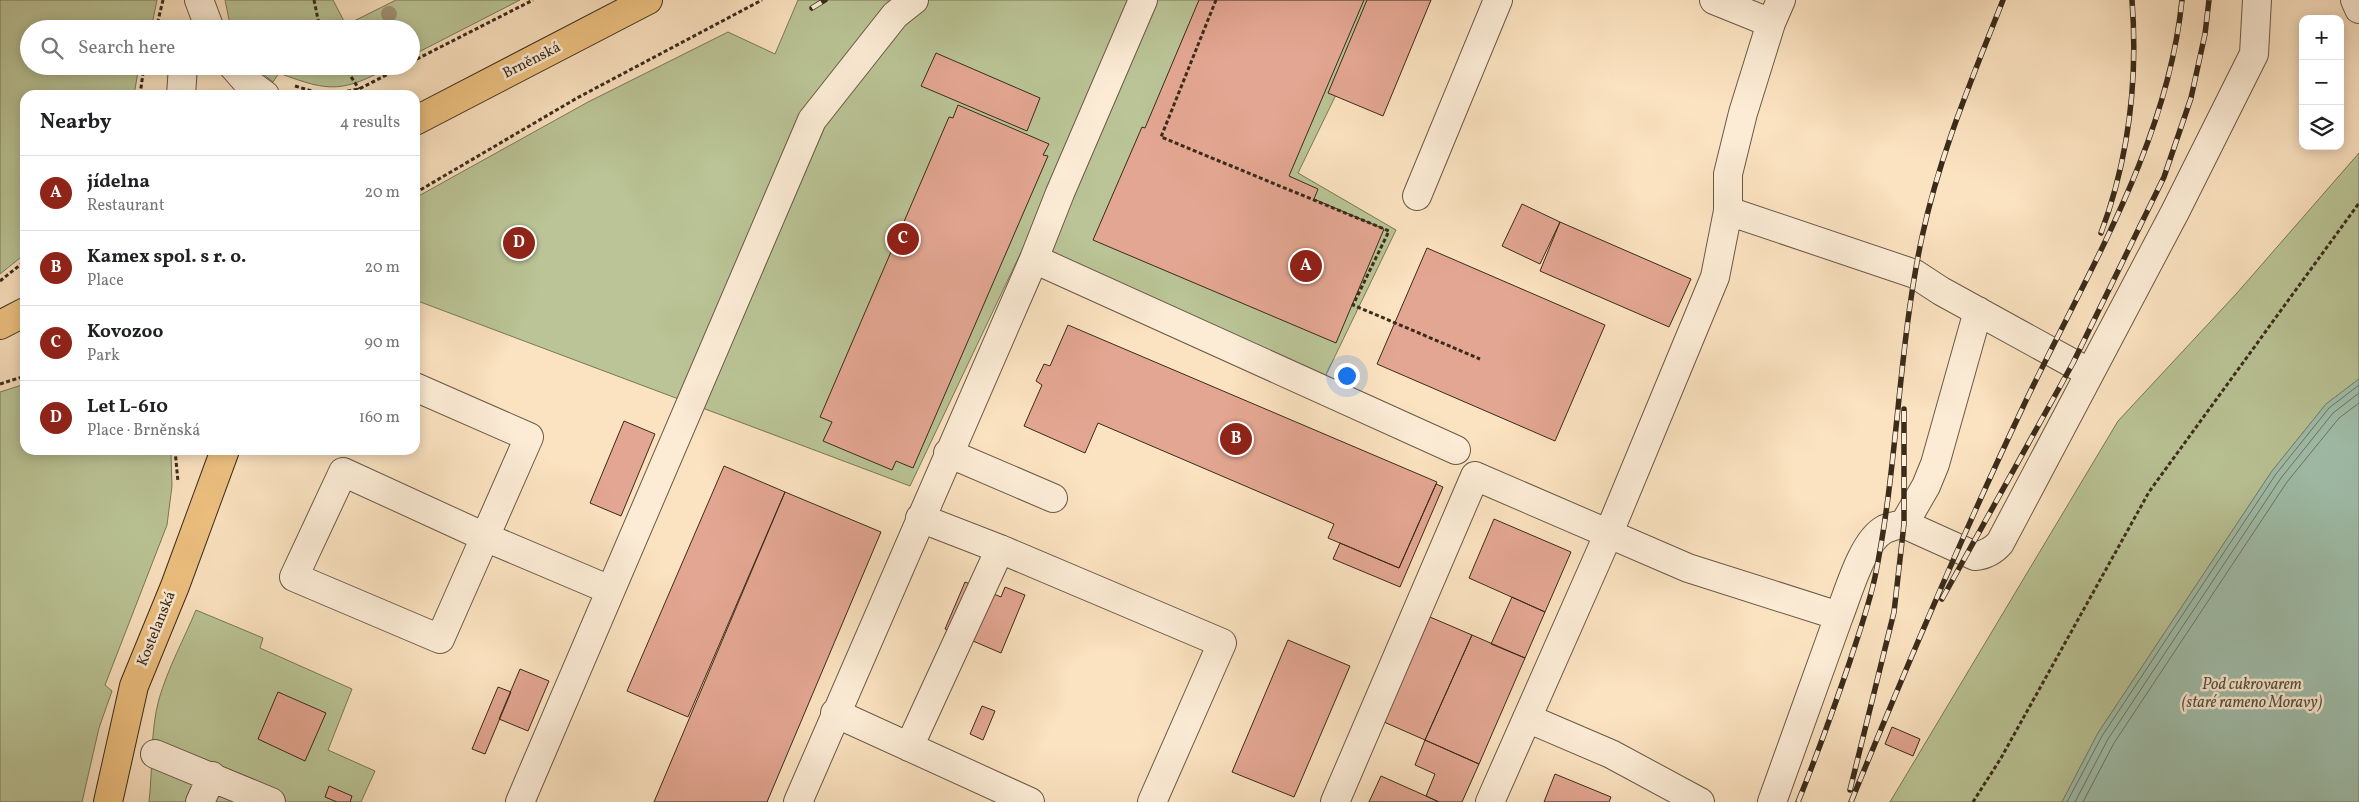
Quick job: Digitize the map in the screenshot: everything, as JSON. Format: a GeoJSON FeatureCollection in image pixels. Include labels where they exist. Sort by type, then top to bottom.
{"type":"FeatureCollection","features":[{"type":"Feature","properties":{"kind":"main road","name":"Brněnská"},"geometry":{"type":"LineString","coordinates":[[420,118],[648,0]]}},
{"type":"Feature","properties":{"kind":"main road"},"geometry":{"type":"LineString","coordinates":[[0,325],[20,315]]}},
{"type":"Feature","properties":{"kind":"main road","name":"Kostelanská"},"geometry":{"type":"LineString","coordinates":[[108,802],[134,686],[175,586],[220,455]]}},
{"type":"Feature","properties":{"kind":"street"},"geometry":{"type":"LineString","coordinates":[[190,20],[195,0]]}},
{"type":"Feature","properties":{"kind":"street"},"geometry":{"type":"LineString","coordinates":[[199,0],[207,20]]}},
{"type":"Feature","properties":{"kind":"street"},"geometry":{"type":"LineString","coordinates":[[520,802],[812,120],[895,15],[914,0]]}},
{"type":"Feature","properties":{"kind":"street"},"geometry":{"type":"LineString","coordinates":[[798,802],[948,453],[1034,259],[1060,193],[1143,0]]}},
{"type":"Feature","properties":{"kind":"street"},"geometry":{"type":"LineString","coordinates":[[1417,196],[1498,0]]}},
{"type":"Feature","properties":{"kind":"street"},"geometry":{"type":"LineString","coordinates":[[1490,802],[1608,535],[1715,277],[1728,211],[1728,174],[1743,113],[1776,12],[1714,0]]}},
{"type":"Feature","properties":{"kind":"street"},"geometry":{"type":"LineString","coordinates":[[1772,802],[1839,616],[1861,561],[1869,546],[1883,530],[1904,524],[1975,556],[1982,556],[2000,543],[2175,212],[2254,54],[2256,0]]}},
{"type":"Feature","properties":{"kind":"street"},"geometry":{"type":"LineString","coordinates":[[2355,0],[2359,9]]}},
{"type":"Feature","properties":{"kind":"street"},"geometry":{"type":"LineString","coordinates":[[181,90],[182,75]]}},
{"type":"Feature","properties":{"kind":"street"},"geometry":{"type":"LineString","coordinates":[[241,75],[246,81],[271,90]]}},
{"type":"Feature","properties":{"kind":"street"},"geometry":{"type":"LineString","coordinates":[[1728,211],[1915,274],[2090,373]]}},
{"type":"Feature","properties":{"kind":"street"},"geometry":{"type":"LineString","coordinates":[[1034,259],[1456,450]]}},
{"type":"Feature","properties":{"kind":"street"},"geometry":{"type":"LineString","coordinates":[[1904,524],[1926,486],[1935,464],[1978,311]]}},
{"type":"Feature","properties":{"kind":"street"},"geometry":{"type":"LineString","coordinates":[[420,389],[529,437],[485,538],[440,639],[294,577],[343,472],[485,538],[610,590]]}},
{"type":"Feature","properties":{"kind":"street"},"geometry":{"type":"LineString","coordinates":[[948,453],[1053,498]]}},
{"type":"Feature","properties":{"kind":"street"},"geometry":{"type":"LineString","coordinates":[[1335,802],[1475,476],[1688,568],[1839,616]]}},
{"type":"Feature","properties":{"kind":"street"},"geometry":{"type":"LineString","coordinates":[[920,518],[1000,549],[1222,643],[1152,802]]}},
{"type":"Feature","properties":{"kind":"street"},"geometry":{"type":"LineString","coordinates":[[909,747],[1000,549]]}},
{"type":"Feature","properties":{"kind":"street"},"geometry":{"type":"LineString","coordinates":[[835,713],[1030,802]]}},
{"type":"Feature","properties":{"kind":"street"},"geometry":{"type":"LineString","coordinates":[[1527,718],[1611,754],[1700,802]]}},
{"type":"Feature","properties":{"kind":"street"},"geometry":{"type":"LineString","coordinates":[[155,754],[271,802]]}},
{"type":"Feature","properties":{"kind":"street"},"geometry":{"type":"LineString","coordinates":[[200,802],[212,776]]}},
{"type":"Feature","properties":{"kind":"path"},"geometry":{"type":"LineString","coordinates":[[158,20],[163,0]]}},
{"type":"Feature","properties":{"kind":"path"},"geometry":{"type":"LineString","coordinates":[[314,0],[318,20]]}},
{"type":"Feature","properties":{"kind":"path"},"geometry":{"type":"LineString","coordinates":[[420,57],[533,0]]}},
{"type":"Feature","properties":{"kind":"path"},"geometry":{"type":"LineString","coordinates":[[420,190],[577,98],[762,0]]}},
{"type":"Feature","properties":{"kind":"path"},"geometry":{"type":"LineString","coordinates":[[1216,0],[1161,137],[1389,231],[1353,305],[1480,359]]}},
{"type":"Feature","properties":{"kind":"path"},"geometry":{"type":"LineString","coordinates":[[141,90],[143,75]]}},
{"type":"Feature","properties":{"kind":"path"},"geometry":{"type":"LineString","coordinates":[[350,75],[359,89]]}},
{"type":"Feature","properties":{"kind":"path"},"geometry":{"type":"LineString","coordinates":[[354,90],[386,75]]}},
{"type":"Feature","properties":{"kind":"path"},"geometry":{"type":"LineString","coordinates":[[281,90],[292,85],[310,90]]}},
{"type":"Feature","properties":{"kind":"path"},"geometry":{"type":"LineString","coordinates":[[1973,802],[2001,758],[2149,492],[2359,203]]}},
{"type":"Feature","properties":{"kind":"path"},"geometry":{"type":"LineString","coordinates":[[0,281],[20,265]]}},
{"type":"Feature","properties":{"kind":"path"},"geometry":{"type":"LineString","coordinates":[[0,384],[20,378]]}},
{"type":"Feature","properties":{"kind":"shaded area"},"geometry":{"type":"Polygon","coordinates":[[[0,0],[157,0],[153,20],[20,20],[20,75],[137,75],[135,90],[20,90],[20,258],[0,274],[0,0]]]}},
{"type":"Feature","properties":{"kind":"shaded area"},"geometry":{"type":"Polygon","coordinates":[[[225,0],[333,0],[343,20],[229,20],[225,0]]]}},
{"type":"Feature","properties":{"kind":"shaded area"},"geometry":{"type":"Polygon","coordinates":[[[396,0],[520,0],[420,51],[420,20],[356,20],[396,0]]]}},
{"type":"Feature","properties":{"kind":"shaded area"},"geometry":{"type":"Polygon","coordinates":[[[798,0],[1382,0],[1298,173],[1396,230],[1323,381],[1023,248],[910,486],[420,302],[420,195],[588,102],[728,32],[775,54],[798,0]]]}},
{"type":"Feature","properties":{"kind":"shaded area"},"geometry":{"type":"Polygon","coordinates":[[[264,75],[278,75],[273,82],[264,75]]]}},
{"type":"Feature","properties":{"kind":"shaded area"},"geometry":{"type":"Polygon","coordinates":[[[284,75],[375,75],[361,81],[337,87],[297,80],[284,75]]]}},
{"type":"Feature","properties":{"kind":"shaded area"},"geometry":{"type":"Polygon","coordinates":[[[2359,153],[2359,379],[2326,404],[2272,471],[2098,733],[2062,802],[1890,802],[2118,421],[2237,293],[2359,153]]]}},
{"type":"Feature","properties":{"kind":"shaded area"},"geometry":{"type":"Polygon","coordinates":[[[20,386],[20,455],[171,455],[172,486],[167,525],[105,685],[112,691],[99,728],[82,802],[0,802],[0,392],[20,386]]]}},
{"type":"Feature","properties":{"kind":"shaded area"},"geometry":{"type":"Polygon","coordinates":[[[196,610],[263,638],[260,648],[352,689],[328,750],[375,771],[361,802],[149,802],[156,711],[171,665],[196,610]]]}},
{"type":"Feature","properties":{"kind":"water","name":"Pod cukrovarem (staré rameno Moravy)"},"geometry":{"type":"Polygon","coordinates":[[[2359,379],[2359,802],[2062,802],[2098,733],[2272,471],[2326,404],[2359,379]]]}},
{"type":"Feature","properties":{"kind":"building"},"geometry":{"type":"Polygon","coordinates":[[[1199,0],[1364,0],[1289,176],[1318,189],[1314,199],[1384,229],[1336,343],[1093,240],[1142,127],[1145,128],[1199,0]]]}},
{"type":"Feature","properties":{"kind":"building"},"geometry":{"type":"Polygon","coordinates":[[[1367,0],[1431,0],[1383,116],[1328,93],[1367,0]]]}},
{"type":"Feature","properties":{"kind":"building"},"geometry":{"type":"Polygon","coordinates":[[[936,53],[1040,98],[1027,131],[921,86],[936,53]]]}},
{"type":"Feature","properties":{"kind":"building"},"geometry":{"type":"Polygon","coordinates":[[[958,105],[1049,144],[1043,155],[1048,156],[913,468],[896,461],[892,470],[823,441],[832,422],[820,417],[949,117],[953,118],[958,105]]]}},
{"type":"Feature","properties":{"kind":"building"},"geometry":{"type":"Polygon","coordinates":[[[1522,204],[1560,222],[1540,264],[1502,246],[1522,204]]]}},
{"type":"Feature","properties":{"kind":"building"},"geometry":{"type":"Polygon","coordinates":[[[1560,222],[1691,279],[1669,327],[1540,271],[1560,222]]]}},
{"type":"Feature","properties":{"kind":"building"},"geometry":{"type":"Polygon","coordinates":[[[1427,248],[1605,325],[1555,441],[1377,364],[1427,248]]]}},
{"type":"Feature","properties":{"kind":"building"},"geometry":{"type":"Polygon","coordinates":[[[1068,325],[1437,482],[1399,568],[1328,538],[1334,524],[1098,423],[1085,453],[1024,426],[1042,385],[1036,381],[1044,364],[1050,366],[1068,325]]]}},
{"type":"Feature","properties":{"kind":"building"},"geometry":{"type":"Polygon","coordinates":[[[624,421],[655,434],[621,516],[590,503],[624,421]]]}},
{"type":"Feature","properties":{"kind":"building"},"geometry":{"type":"Polygon","coordinates":[[[724,466],[785,492],[688,717],[627,691],[724,466]]]}},
{"type":"Feature","properties":{"kind":"building"},"geometry":{"type":"Polygon","coordinates":[[[1436,484],[1443,487],[1400,587],[1333,559],[1340,543],[1399,568],[1436,484]]]}},
{"type":"Feature","properties":{"kind":"building"},"geometry":{"type":"Polygon","coordinates":[[[785,492],[881,532],[767,802],[654,802],[785,492]]]}},
{"type":"Feature","properties":{"kind":"building"},"geometry":{"type":"Polygon","coordinates":[[[1494,519],[1571,552],[1545,612],[1469,578],[1494,519]]]}},
{"type":"Feature","properties":{"kind":"building"},"geometry":{"type":"Polygon","coordinates":[[[965,582],[1001,597],[1005,587],[1025,595],[1001,653],[945,629],[965,582]]]}},
{"type":"Feature","properties":{"kind":"building"},"geometry":{"type":"Polygon","coordinates":[[[1512,597],[1545,612],[1525,658],[1491,644],[1512,597]]]}},
{"type":"Feature","properties":{"kind":"building"},"geometry":{"type":"Polygon","coordinates":[[[1430,617],[1472,635],[1425,740],[1384,722],[1430,617]]]}},
{"type":"Feature","properties":{"kind":"building"},"geometry":{"type":"Polygon","coordinates":[[[1472,635],[1525,658],[1479,764],[1425,740],[1472,635]]]}},
{"type":"Feature","properties":{"kind":"building"},"geometry":{"type":"Polygon","coordinates":[[[1288,640],[1350,666],[1294,797],[1232,772],[1288,640]]]}},
{"type":"Feature","properties":{"kind":"building"},"geometry":{"type":"Polygon","coordinates":[[[520,669],[549,681],[528,731],[499,719],[520,669]]]}},
{"type":"Feature","properties":{"kind":"building"},"geometry":{"type":"Polygon","coordinates":[[[498,687],[511,692],[485,754],[472,749],[498,687]]]}},
{"type":"Feature","properties":{"kind":"building"},"geometry":{"type":"Polygon","coordinates":[[[278,692],[326,713],[305,761],[258,739],[278,692]]]}},
{"type":"Feature","properties":{"kind":"building"},"geometry":{"type":"Polygon","coordinates":[[[982,706],[995,711],[983,740],[970,734],[982,706]]]}},
{"type":"Feature","properties":{"kind":"building"},"geometry":{"type":"Polygon","coordinates":[[[1892,727],[1920,739],[1913,756],[1885,744],[1892,727]]]}},
{"type":"Feature","properties":{"kind":"building"},"geometry":{"type":"Polygon","coordinates":[[[1425,740],[1479,764],[1462,802],[1439,802],[1426,796],[1435,774],[1415,765],[1425,740]]]}},
{"type":"Feature","properties":{"kind":"building"},"geometry":{"type":"Polygon","coordinates":[[[1555,774],[1611,797],[1609,802],[1544,802],[1555,774]]]}},
{"type":"Feature","properties":{"kind":"building"},"geometry":{"type":"Polygon","coordinates":[[[1381,776],[1426,796],[1439,802],[1369,802],[1381,776]]]}},
{"type":"Feature","properties":{"kind":"building"},"geometry":{"type":"Polygon","coordinates":[[[329,786],[352,796],[350,802],[337,802],[325,797],[329,786]]]}},
{"type":"Feature","properties":{"kind":"railway"},"geometry":{"type":"LineString","coordinates":[[812,8],[825,0]]}},
{"type":"Feature","properties":{"kind":"railway"},"geometry":{"type":"LineString","coordinates":[[1798,802],[1850,661],[1875,577],[1889,492],[1914,279],[1929,206],[1947,146],[2003,0]]}},
{"type":"Feature","properties":{"kind":"railway"},"geometry":{"type":"LineString","coordinates":[[2101,233],[2111,205],[2125,147],[2129,118],[2134,59],[2132,0]]}},
{"type":"Feature","properties":{"kind":"railway"},"geometry":{"type":"LineString","coordinates":[[1851,802],[1977,506],[2022,409],[2096,261],[2141,160],[2159,108],[2173,55],[2182,0]]}},
{"type":"Feature","properties":{"kind":"railway"},"geometry":{"type":"LineString","coordinates":[[1942,599],[2073,363],[2164,177],[2191,98],[2205,34],[2209,0]]}},
{"type":"Feature","properties":{"kind":"railway"},"geometry":{"type":"LineString","coordinates":[[1850,790],[1894,612],[1904,524],[1904,409]]}},
{"type":"Feature","properties":{"kind":"place","name":"Kovozoo"},"geometry":{"type":"Point","coordinates":[903,239]}},
{"type":"Feature","properties":{"kind":"place","name":"Let L-610"},"geometry":{"type":"Point","coordinates":[519,243]}},
{"type":"Feature","properties":{"kind":"place","name":"jídelna"},"geometry":{"type":"Point","coordinates":[1306,266]}},
{"type":"Feature","properties":{"kind":"place","name":"Kamex spol. s r. o."},"geometry":{"type":"Point","coordinates":[1236,439]}}]}
